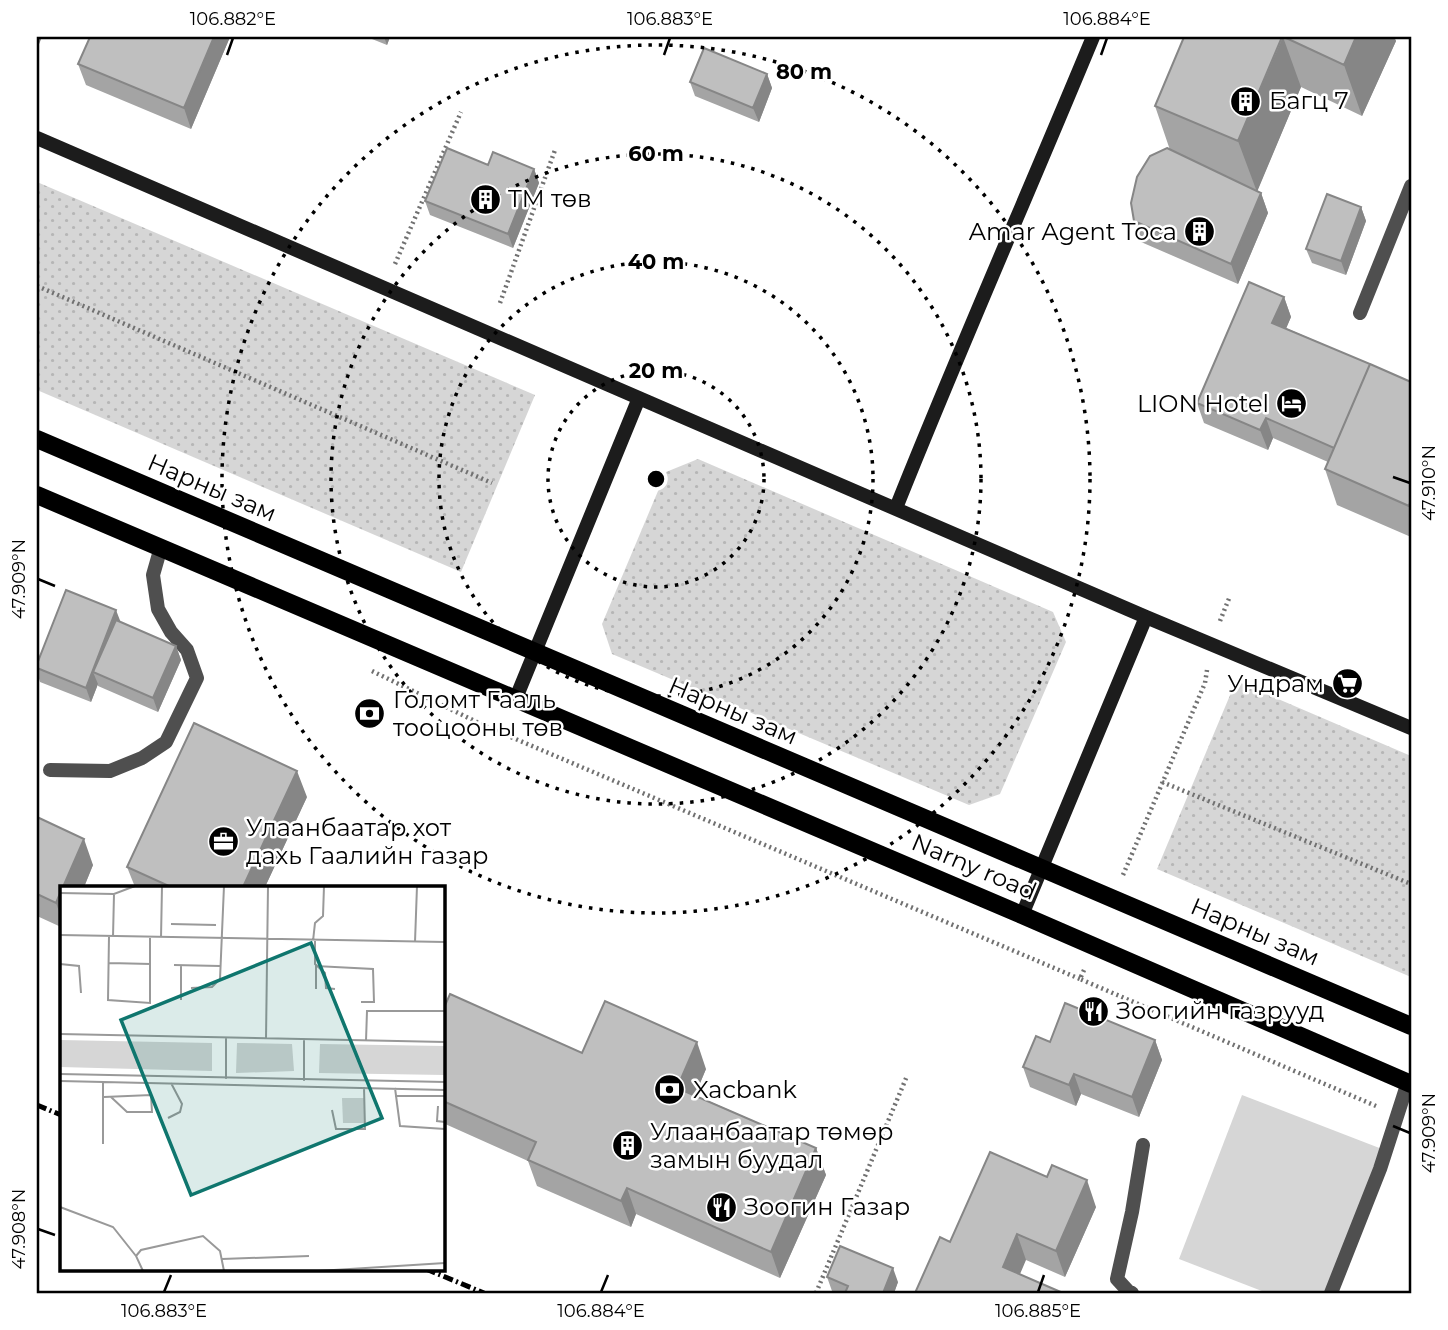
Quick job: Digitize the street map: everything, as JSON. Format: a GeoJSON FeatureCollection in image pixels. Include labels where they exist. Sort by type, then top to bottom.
{"type":"FeatureCollection","features":[{"type":"Feature","properties":{"kind":"main road","name":"Нарны зам"},"geometry":{"type":"LineString","coordinates":[[37,439],[1411,1026]]}},
{"type":"Feature","properties":{"kind":"main road"},"geometry":{"type":"LineString","coordinates":[[37,495],[516,698]]}},
{"type":"Feature","properties":{"kind":"main road","name":"Narny road"},"geometry":{"type":"LineString","coordinates":[[516,698],[1410,1083]]}},
{"type":"Feature","properties":{"kind":"street"},"geometry":{"type":"LineString","coordinates":[[896,508],[1093,37]]}},
{"type":"Feature","properties":{"kind":"street"},"geometry":{"type":"LineString","coordinates":[[37,138],[1146,617],[1411,728]]}},
{"type":"Feature","properties":{"kind":"street"},"geometry":{"type":"LineString","coordinates":[[516,698],[639,398]]}},
{"type":"Feature","properties":{"kind":"street"},"geometry":{"type":"LineString","coordinates":[[1022,915],[1146,617]]}},
{"type":"Feature","properties":{"kind":"lane"},"geometry":{"type":"LineString","coordinates":[[1360,313],[1411,186]]}},
{"type":"Feature","properties":{"kind":"lane"},"geometry":{"type":"LineString","coordinates":[[50,770],[110,771],[142,758],[166,741],[183,710],[197,678],[187,650],[171,632],[158,608],[153,575],[161,547]]}},
{"type":"Feature","properties":{"kind":"lane"},"geometry":{"type":"LineString","coordinates":[[1331,1293],[1380,1169],[1410,1083]]}},
{"type":"Feature","properties":{"kind":"lane"},"geometry":{"type":"LineString","coordinates":[[1132,1293],[1117,1279],[1143,1145]]}},
{"type":"Feature","properties":{"kind":"path"},"geometry":{"type":"LineString","coordinates":[[396,264],[461,112]]}},
{"type":"Feature","properties":{"kind":"path"},"geometry":{"type":"LineString","coordinates":[[500,303],[555,150]]}},
{"type":"Feature","properties":{"kind":"path"},"geometry":{"type":"LineString","coordinates":[[37,286],[492,483]]}},
{"type":"Feature","properties":{"kind":"path"},"geometry":{"type":"LineString","coordinates":[[368,669],[485,726],[1080,979]]}},
{"type":"Feature","properties":{"kind":"path"},"geometry":{"type":"LineString","coordinates":[[1123,874],[1205,683]]}},
{"type":"Feature","properties":{"kind":"path"},"geometry":{"type":"LineString","coordinates":[[1162,782],[1411,884]]}},
{"type":"Feature","properties":{"kind":"path"},"geometry":{"type":"LineString","coordinates":[[816,1293],[906,1076]]}},
{"type":"Feature","properties":{"kind":"shaded area"},"geometry":{"type":"Polygon","coordinates":[[[37,182],[535,395],[461,572],[37,390],[37,182]]]}},
{"type":"Feature","properties":{"kind":"shaded area"},"geometry":{"type":"Polygon","coordinates":[[[698,459],[1053,612],[1066,642],[1000,794],[969,805],[612,654],[602,624],[666,472],[698,459]]]}},
{"type":"Feature","properties":{"kind":"shaded area"},"geometry":{"type":"Polygon","coordinates":[[[1236,681],[1411,756],[1411,977],[1157,869],[1236,681]]]}},
{"type":"Feature","properties":{"kind":"shaded area"},"geometry":{"type":"Polygon","coordinates":[[[1242,1095],[1382,1149],[1326,1293],[1267,1293],[1179,1259],[1242,1095]]]}},
{"type":"Feature","properties":{"kind":"building"},"geometry":{"type":"Polygon","coordinates":[[[90,37],[214,37],[184,108],[78,64],[90,37]]]}},
{"type":"Feature","properties":{"kind":"building"},"geometry":{"type":"Polygon","coordinates":[[[1184,37],[1282,37],[1238,141],[1155,106],[1184,37]]]}},
{"type":"Feature","properties":{"kind":"building"},"geometry":{"type":"Polygon","coordinates":[[[1284,37],[1356,37],[1344,65],[1284,37]]]}},
{"type":"Feature","properties":{"kind":"building"},"geometry":{"type":"Polygon","coordinates":[[[704,48],[767,74],[753,108],[690,82],[704,48]]]}},
{"type":"Feature","properties":{"kind":"building","name":"TM төв"},"geometry":{"type":"Polygon","coordinates":[[[447,148],[488,165],[493,152],[534,169],[508,234],[425,201],[447,148]]]}},
{"type":"Feature","properties":{"kind":"building","name":"Amar Agent Toca"},"geometry":{"type":"Polygon","coordinates":[[[1167,148],[1261,193],[1231,264],[1134,221],[1131,203],[1137,177],[1150,156],[1167,148]]]}},
{"type":"Feature","properties":{"kind":"building"},"geometry":{"type":"Polygon","coordinates":[[[1327,194],[1361,207],[1341,261],[1306,249],[1327,194]]]}},
{"type":"Feature","properties":{"kind":"building","name":"LION Hotel"},"geometry":{"type":"Polygon","coordinates":[[[1249,282],[1284,297],[1272,323],[1370,364],[1334,448],[1266,418],[1260,430],[1197,403],[1249,282]]]}},
{"type":"Feature","properties":{"kind":"building"},"geometry":{"type":"Polygon","coordinates":[[[1370,364],[1411,382],[1409,506],[1325,469],[1370,364]]]}},
{"type":"Feature","properties":{"kind":"building"},"geometry":{"type":"Polygon","coordinates":[[[66,590],[116,610],[86,688],[37,668],[66,590]]]}},
{"type":"Feature","properties":{"kind":"building"},"geometry":{"type":"Polygon","coordinates":[[[116,620],[176,646],[153,698],[93,672],[116,620]]]}},
{"type":"Feature","properties":{"kind":"building","name":"Улаанбаатар хот дахь Гаалийн газар"},"geometry":{"type":"Polygon","coordinates":[[[194,723],[297,771],[243,886],[169,886],[127,867],[194,723]]]}},
{"type":"Feature","properties":{"kind":"building"},"geometry":{"type":"Polygon","coordinates":[[[37,817],[84,839],[63,886],[60,886],[56,903],[37,894],[37,817]]]}},
{"type":"Feature","properties":{"kind":"building","name":"Улаанбаатар төмөр замын буудал"},"geometry":{"type":"Polygon","coordinates":[[[450,994],[582,1053],[605,1001],[697,1042],[677,1088],[816,1148],[771,1252],[627,1188],[621,1201],[528,1160],[536,1142],[444,1101],[444,1008],[450,994]]]}},
{"type":"Feature","properties":{"kind":"building"},"geometry":{"type":"Polygon","coordinates":[[[1065,1003],[1155,1040],[1132,1097],[1074,1074],[1069,1085],[1023,1067],[1036,1036],[1050,1042],[1065,1003]]]}},
{"type":"Feature","properties":{"kind":"building"},"geometry":{"type":"Polygon","coordinates":[[[990,1152],[1047,1177],[1052,1165],[1087,1180],[1056,1251],[1017,1234],[1003,1267],[1063,1293],[915,1293],[940,1237],[950,1242],[990,1152]]]}},
{"type":"Feature","properties":{"kind":"building"},"geometry":{"type":"Polygon","coordinates":[[[840,1246],[893,1268],[883,1293],[845,1293],[848,1286],[827,1277],[840,1246]]]}},
{"type":"Feature","properties":{"kind":"railway"},"geometry":{"type":"LineString","coordinates":[[37,1105],[60,1115]]}},
{"type":"Feature","properties":{"kind":"railway"},"geometry":{"type":"LineString","coordinates":[[428,1270],[484,1293]]}},
{"type":"Feature","properties":{"kind":"place","name":"Багц 7"},"geometry":{"type":"Point","coordinates":[1246,101]}},
{"type":"Feature","properties":{"kind":"place","name":"TM төв"},"geometry":{"type":"Point","coordinates":[485,199]}},
{"type":"Feature","properties":{"kind":"place","name":"Amar Agent Toca"},"geometry":{"type":"Point","coordinates":[1200,232]}},
{"type":"Feature","properties":{"kind":"place","name":"LION Hotel"},"geometry":{"type":"Point","coordinates":[1292,404]}},
{"type":"Feature","properties":{"kind":"place","name":"Ундрам"},"geometry":{"type":"Point","coordinates":[1347,684]}},
{"type":"Feature","properties":{"kind":"place","name":"Голомт Гааль тооцооны төв"},"geometry":{"type":"Point","coordinates":[370,714]}},
{"type":"Feature","properties":{"kind":"place","name":"Улаанбаатар хот дахь Гаалийн газар"},"geometry":{"type":"Point","coordinates":[223,842]}},
{"type":"Feature","properties":{"kind":"place","name":"Зоогийн газрууд"},"geometry":{"type":"Point","coordinates":[1093,1011]}},
{"type":"Feature","properties":{"kind":"place","name":"Xacbank"},"geometry":{"type":"Point","coordinates":[670,1090]}},
{"type":"Feature","properties":{"kind":"place","name":"Улаанбаатар төмөр замын буудал"},"geometry":{"type":"Point","coordinates":[627,1146]}},
{"type":"Feature","properties":{"kind":"place","name":"Зоогин Газар"},"geometry":{"type":"Point","coordinates":[721,1207]}}]}
